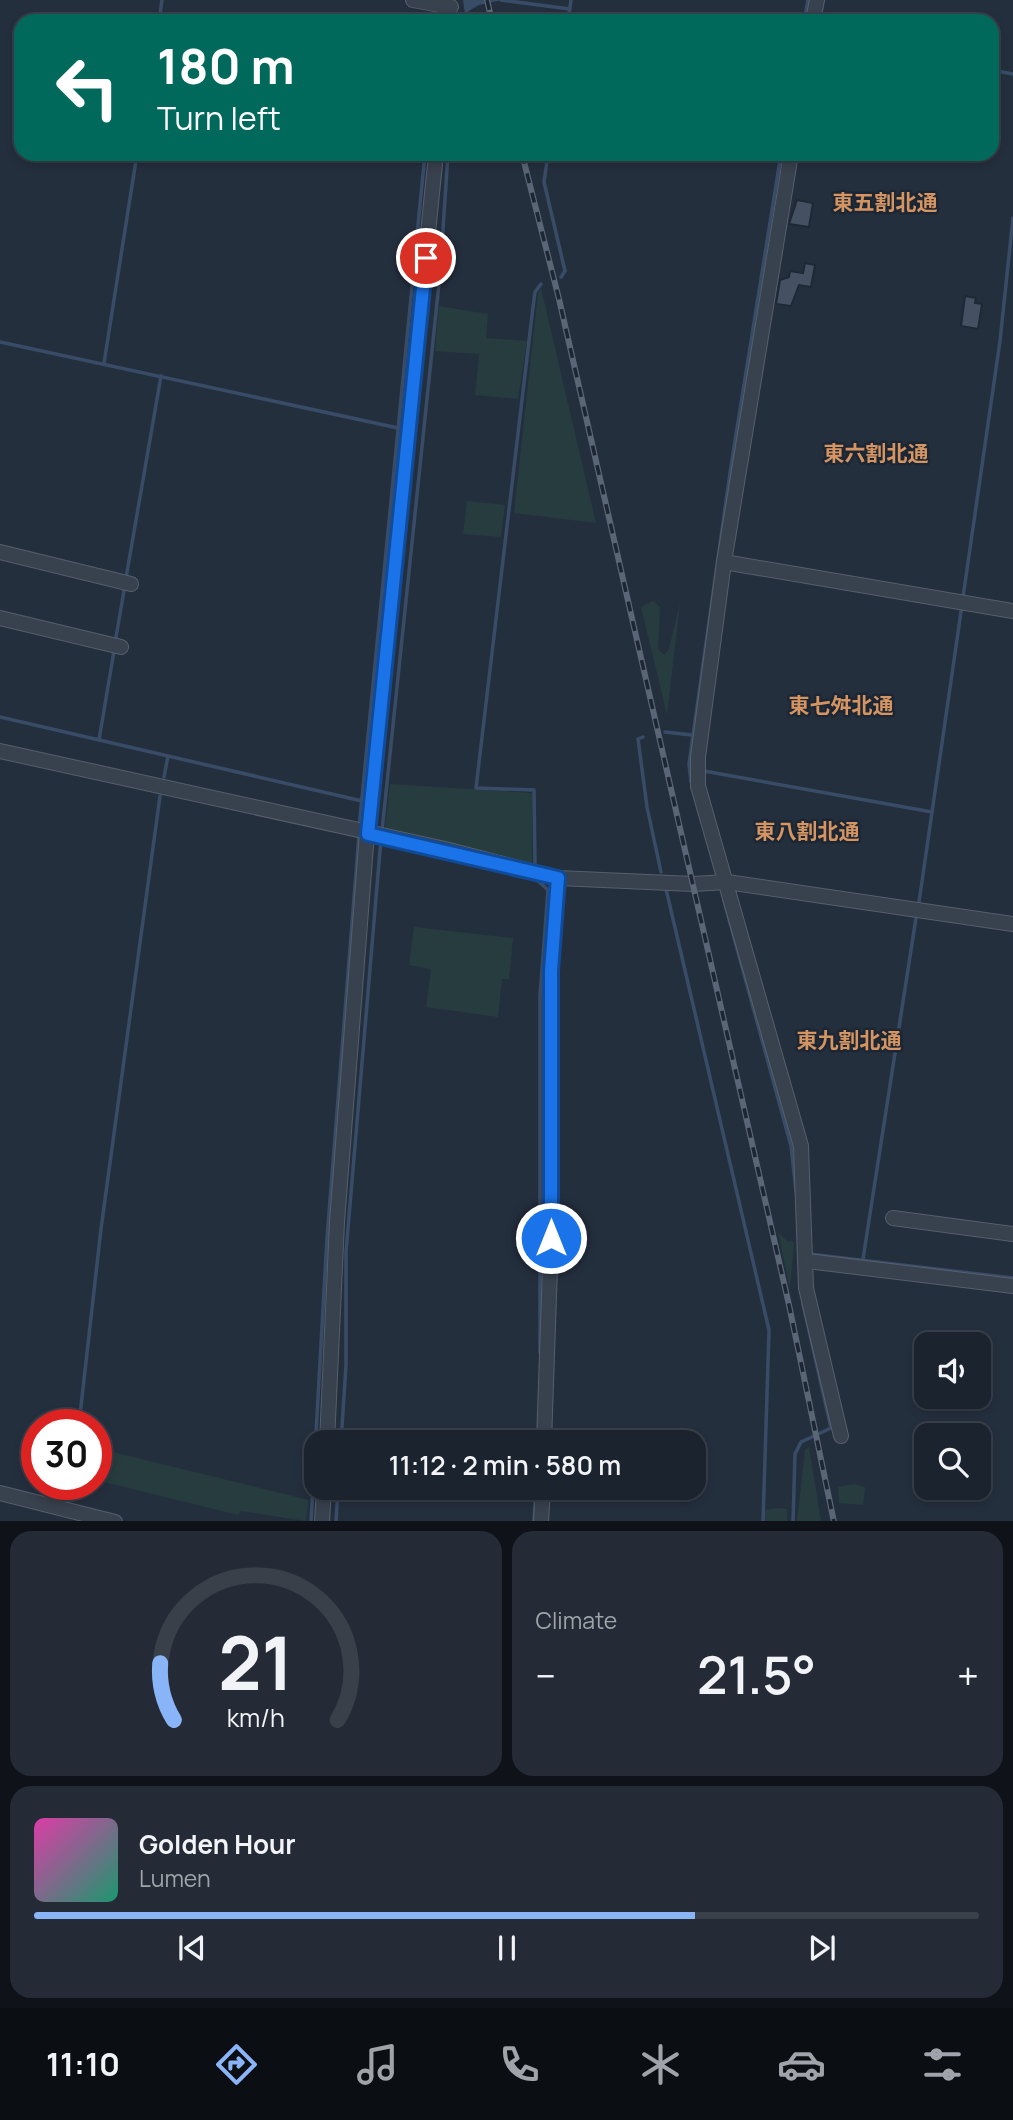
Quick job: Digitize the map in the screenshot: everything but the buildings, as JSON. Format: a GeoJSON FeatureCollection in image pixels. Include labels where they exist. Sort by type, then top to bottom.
{"type":"FeatureCollection","features":[{"type":"Feature","properties":{"kind":"street"},"geometry":{"type":"LineString","coordinates":[[413,0],[447,8]]}},
{"type":"Feature","properties":{"kind":"street"},"geometry":{"type":"LineString","coordinates":[[328,1430],[337,1222],[369,834],[435,161]]}},
{"type":"Feature","properties":{"kind":"street"},"geometry":{"type":"LineString","coordinates":[[790,161],[724,562],[698,757],[698,786],[721,882],[801,1146],[807,1288],[841,1436]]}},
{"type":"Feature","properties":{"kind":"street"},"geometry":{"type":"LineString","coordinates":[[0,552],[127,583]]}},
{"type":"Feature","properties":{"kind":"street"},"geometry":{"type":"LineString","coordinates":[[724,562],[1013,611]]}},
{"type":"Feature","properties":{"kind":"street"},"geometry":{"type":"LineString","coordinates":[[0,618],[116,646]]}},
{"type":"Feature","properties":{"kind":"street"},"geometry":{"type":"LineString","coordinates":[[0,751],[558,878],[689,884],[721,882],[1013,924]]}},
{"type":"Feature","properties":{"kind":"street"},"geometry":{"type":"LineString","coordinates":[[544,1430],[551,1238],[551,971],[558,878]]}},
{"type":"Feature","properties":{"kind":"street"},"geometry":{"type":"LineString","coordinates":[[893,1218],[1013,1234]]}},
{"type":"Feature","properties":{"kind":"street"},"geometry":{"type":"LineString","coordinates":[[806,1255],[1013,1286]]}},
{"type":"Feature","properties":{"kind":"street"},"geometry":{"type":"LineString","coordinates":[[0,1493],[61,1512],[115,1521]]}},
{"type":"Feature","properties":{"kind":"street"},"geometry":{"type":"LineString","coordinates":[[322,1521],[323,1500]]}},
{"type":"Feature","properties":{"kind":"street"},"geometry":{"type":"LineString","coordinates":[[541,1521],[542,1500]]}},
{"type":"Feature","properties":{"kind":"green space"},"geometry":{"type":"Polygon","coordinates":[[[541,288],[596,523],[514,513],[538,293],[541,288]]]}},
{"type":"Feature","properties":{"kind":"green space"},"geometry":{"type":"Polygon","coordinates":[[[439,306],[488,314],[486,338],[527,341],[518,399],[475,395],[479,354],[435,351],[439,306]]]}},
{"type":"Feature","properties":{"kind":"green space"},"geometry":{"type":"Polygon","coordinates":[[[467,501],[505,505],[501,537],[463,534],[467,501]]]}},
{"type":"Feature","properties":{"kind":"green space"},"geometry":{"type":"Polygon","coordinates":[[[653,601],[660,607],[658,649],[664,655],[669,649],[680,603],[667,715],[641,607],[653,601]]]}},
{"type":"Feature","properties":{"kind":"green space"},"geometry":{"type":"Polygon","coordinates":[[[390,784],[532,793],[532,865],[443,841],[385,830],[390,784]]]}},
{"type":"Feature","properties":{"kind":"green space"},"geometry":{"type":"Polygon","coordinates":[[[414,927],[513,938],[509,979],[502,979],[498,1017],[426,1007],[431,969],[409,965],[414,927]]]}},
{"type":"Feature","properties":{"kind":"green space"},"geometry":{"type":"Polygon","coordinates":[[[778,1232],[787,1241],[794,1242],[790,1289],[778,1232]]]}},
{"type":"Feature","properties":{"kind":"green space"},"geometry":{"type":"Polygon","coordinates":[[[809,1447],[821,1521],[797,1521],[805,1450],[809,1447]]]}},
{"type":"Feature","properties":{"kind":"green space"},"geometry":{"type":"Polygon","coordinates":[[[112,1452],[309,1500],[306,1521],[241,1511],[238,1515],[112,1484],[112,1452]]]}},
{"type":"Feature","properties":{"kind":"green space"},"geometry":{"type":"Polygon","coordinates":[[[854,1484],[865,1487],[863,1505],[839,1503],[838,1487],[854,1484]]]}},
{"type":"Feature","properties":{"kind":"green space"},"geometry":{"type":"Polygon","coordinates":[[[787,1509],[787,1521],[764,1521],[765,1510],[787,1509]]]}},
{"type":"Feature","properties":{"kind":"water"},"geometry":{"type":"Polygon","coordinates":[[[463,0],[502,0],[479,5],[465,13],[463,0]]]}},
{"type":"Feature","properties":{"kind":"waterway"},"geometry":{"type":"LineString","coordinates":[[160,14],[162,0]]}},
{"type":"Feature","properties":{"kind":"waterway"},"geometry":{"type":"LineString","coordinates":[[501,0],[570,9]]}},
{"type":"Feature","properties":{"kind":"waterway"},"geometry":{"type":"LineString","coordinates":[[569,14],[571,0]]}},
{"type":"Feature","properties":{"kind":"waterway"},"geometry":{"type":"LineString","coordinates":[[805,14],[808,0]]}},
{"type":"Feature","properties":{"kind":"waterway"},"geometry":{"type":"LineString","coordinates":[[466,14],[468,8]]}},
{"type":"Feature","properties":{"kind":"waterway"},"geometry":{"type":"LineString","coordinates":[[440,9],[440,14]]}},
{"type":"Feature","properties":{"kind":"waterway"},"geometry":{"type":"LineString","coordinates":[[999,71],[1013,74]]}},
{"type":"Feature","properties":{"kind":"waterway"},"geometry":{"type":"LineString","coordinates":[[104,363],[136,161]]}},
{"type":"Feature","properties":{"kind":"waterway"},"geometry":{"type":"LineString","coordinates":[[359,828],[424,161]]}},
{"type":"Feature","properties":{"kind":"waterway"},"geometry":{"type":"LineString","coordinates":[[382,831],[440,274],[448,161]]}},
{"type":"Feature","properties":{"kind":"waterway"},"geometry":{"type":"LineString","coordinates":[[547,161],[544,182],[565,271],[561,277]]}},
{"type":"Feature","properties":{"kind":"waterway"},"geometry":{"type":"LineString","coordinates":[[691,782],[689,764],[731,466],[780,161]]}},
{"type":"Feature","properties":{"kind":"waterway"},"geometry":{"type":"LineString","coordinates":[[963,597],[1000,341],[1013,218]]}},
{"type":"Feature","properties":{"kind":"waterway"},"geometry":{"type":"LineString","coordinates":[[535,866],[534,790],[476,788],[533,307],[535,292],[541,284]]}},
{"type":"Feature","properties":{"kind":"waterway"},"geometry":{"type":"LineString","coordinates":[[0,342],[398,428]]}},
{"type":"Feature","properties":{"kind":"waterway"},"geometry":{"type":"LineString","coordinates":[[126,578],[161,376]]}},
{"type":"Feature","properties":{"kind":"waterway"},"geometry":{"type":"LineString","coordinates":[[115,643],[125,585]]}},
{"type":"Feature","properties":{"kind":"waterway"},"geometry":{"type":"LineString","coordinates":[[919,902],[962,605]]}},
{"type":"Feature","properties":{"kind":"waterway"},"geometry":{"type":"LineString","coordinates":[[99,740],[114,651]]}},
{"type":"Feature","properties":{"kind":"waterway"},"geometry":{"type":"LineString","coordinates":[[0,717],[362,801]]}},
{"type":"Feature","properties":{"kind":"waterway"},"geometry":{"type":"LineString","coordinates":[[665,732],[692,735]]}},
{"type":"Feature","properties":{"kind":"waterway"},"geometry":{"type":"LineString","coordinates":[[643,737],[638,739],[647,807],[661,872]]}},
{"type":"Feature","properties":{"kind":"waterway"},"geometry":{"type":"LineString","coordinates":[[164,777],[168,756]]}},
{"type":"Feature","properties":{"kind":"waterway"},"geometry":{"type":"LineString","coordinates":[[704,771],[932,812]]}},
{"type":"Feature","properties":{"kind":"waterway"},"geometry":{"type":"LineString","coordinates":[[81,1409],[101,1229],[160,796]]}},
{"type":"Feature","properties":{"kind":"waterway"},"geometry":{"type":"LineString","coordinates":[[311,1521],[327,1238],[359,835]]}},
{"type":"Feature","properties":{"kind":"waterway"},"geometry":{"type":"LineString","coordinates":[[342,1430],[346,1365],[346,1252],[381,839]]}},
{"type":"Feature","properties":{"kind":"waterway"},"geometry":{"type":"LineString","coordinates":[[537,880],[548,890],[540,996],[540,1352]]}},
{"type":"Feature","properties":{"kind":"waterway"},"geometry":{"type":"LineString","coordinates":[[666,889],[769,1330],[763,1521]]}},
{"type":"Feature","properties":{"kind":"waterway"},"geometry":{"type":"LineString","coordinates":[[724,901],[791,1146],[796,1191]]}},
{"type":"Feature","properties":{"kind":"waterway"},"geometry":{"type":"LineString","coordinates":[[863,1259],[916,918]]}},
{"type":"Feature","properties":{"kind":"waterway"},"geometry":{"type":"LineString","coordinates":[[809,1254],[1013,1278]]}},
{"type":"Feature","properties":{"kind":"waterway"},"geometry":{"type":"LineString","coordinates":[[793,1521],[795,1454],[801,1442],[831,1428],[803,1304]]}},
{"type":"Feature","properties":{"kind":"waterway"},"geometry":{"type":"LineString","coordinates":[[66,1506],[67,1500]]}},
{"type":"Feature","properties":{"kind":"waterway"},"geometry":{"type":"LineString","coordinates":[[336,1521],[337,1500]]}},
{"type":"Feature","properties":{"kind":"waterway"},"geometry":{"type":"LineString","coordinates":[[534,1520],[535,1500]]}},
{"type":"Feature","properties":{"kind":"railway"},"geometry":{"type":"LineString","coordinates":[[487,0],[490,14]]}},
{"type":"Feature","properties":{"kind":"railway"},"geometry":{"type":"LineString","coordinates":[[524,161],[559,299],[789,1305],[834,1521]]}},
{"type":"Feature","properties":{"kind":"district","name":"東五割北通"},"geometry":{"type":"Point","coordinates":[885,203]}},
{"type":"Feature","properties":{"kind":"district","name":"東六割北通"},"geometry":{"type":"Point","coordinates":[876,454]}},
{"type":"Feature","properties":{"kind":"district","name":"東七舛北通"},"geometry":{"type":"Point","coordinates":[841,706]}},
{"type":"Feature","properties":{"kind":"district","name":"東八割北通"},"geometry":{"type":"Point","coordinates":[807,832]}},
{"type":"Feature","properties":{"kind":"district","name":"東九割北通"},"geometry":{"type":"Point","coordinates":[849,1041]}},
{"type":"Feature","properties":{"kind":"route"},"geometry":{"type":"LineString","coordinates":[[426,258],[368,834],[445,849],[508,868],[558,878],[551,971],[551,1238]]}}]}
